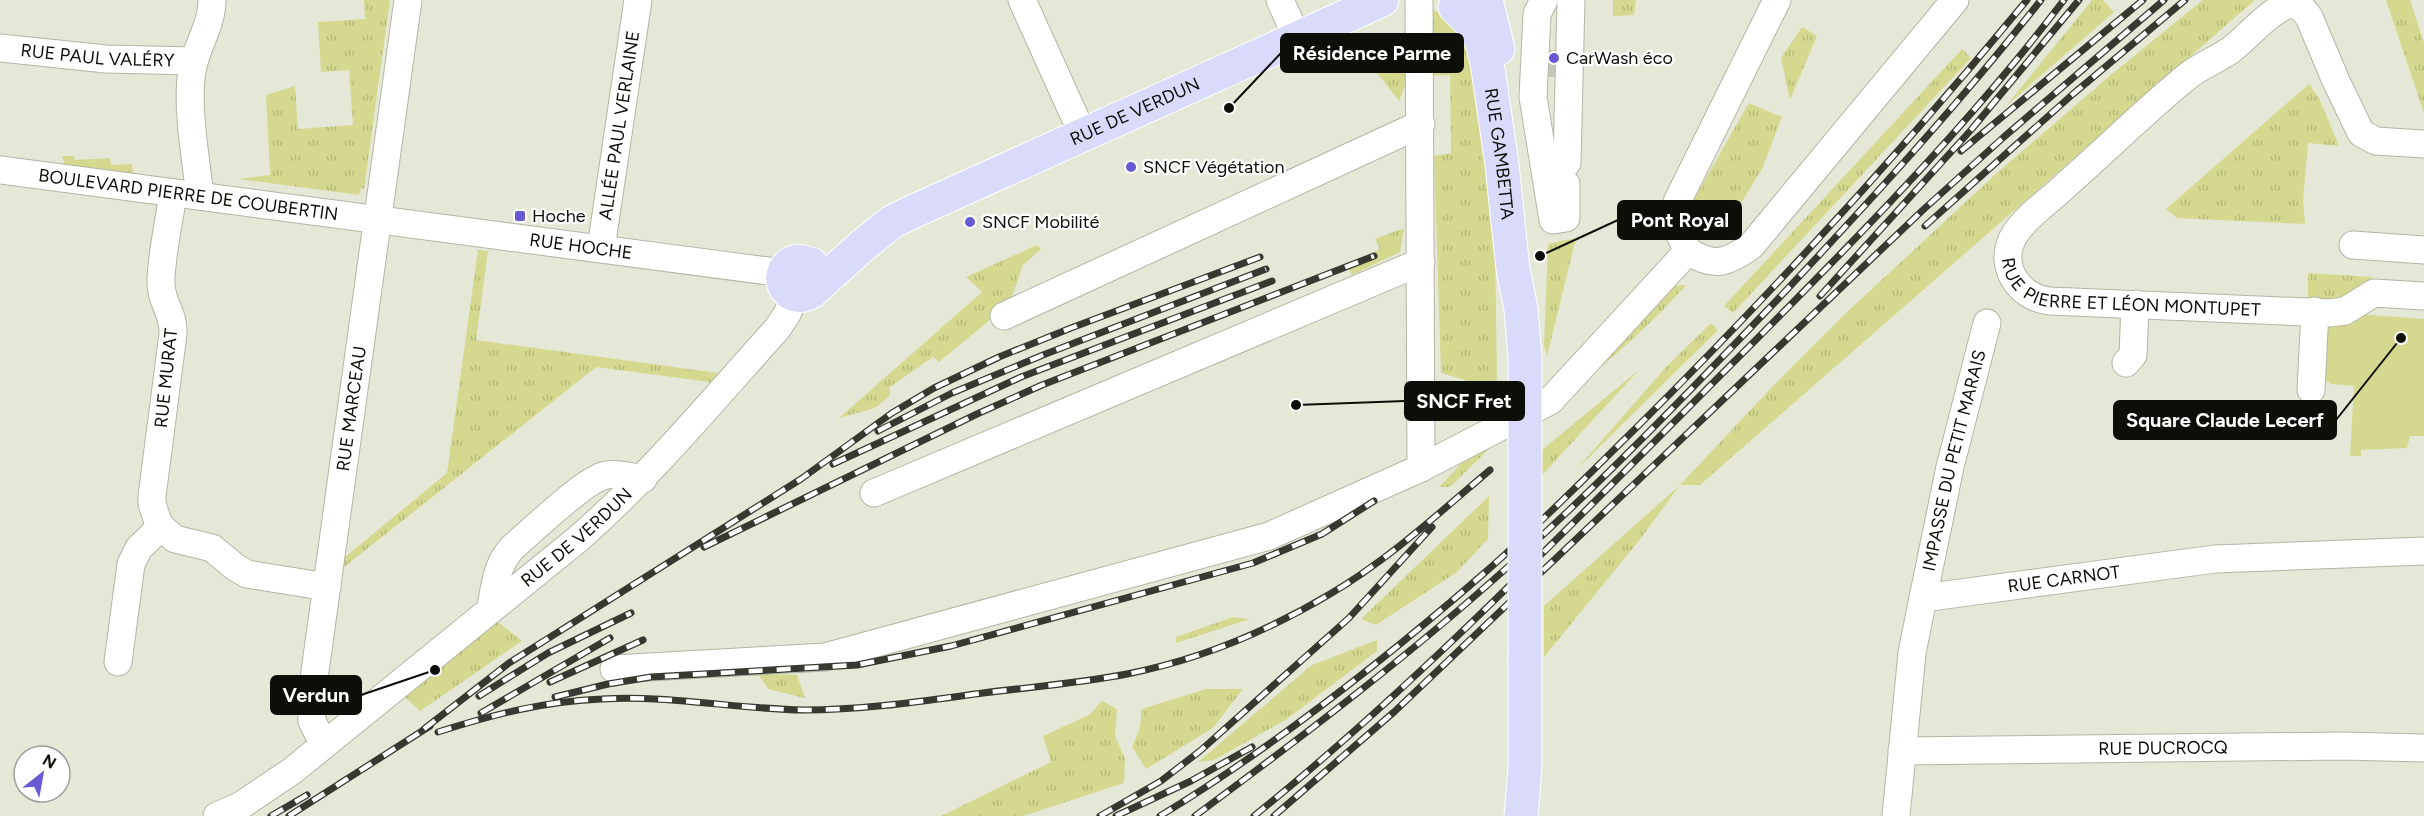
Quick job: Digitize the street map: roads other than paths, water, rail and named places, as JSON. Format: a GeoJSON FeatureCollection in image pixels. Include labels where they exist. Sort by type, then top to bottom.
{"type":"FeatureCollection","features":[{"type":"Feature","properties":{"kind":"main road","name":"RUE GAMBETTA"},"geometry":{"type":"LineString","coordinates":[[1486,0],[1501,60],[1519,169],[1526,261],[1521,309]]}},
{"type":"Feature","properties":{"kind":"main road","name":"RUE DE VERDUN"},"geometry":{"type":"LineString","coordinates":[[798,279],[855,251],[892,222],[1383,1]]}},
{"type":"Feature","properties":{"kind":"main road","name":"RUE GAMBETTA"},"geometry":{"type":"LineString","coordinates":[[1446,2],[1464,14],[1478,33],[1487,62],[1526,358],[1525,767],[1521,816]]}},
{"type":"Feature","properties":{"kind":"street"},"geometry":{"type":"LineString","coordinates":[[200,196],[191,98],[194,61],[211,16],[212,0]]}},
{"type":"Feature","properties":{"kind":"street","name":"RUE MARCEAU"},"geometry":{"type":"LineString","coordinates":[[324,745],[315,730],[311,711],[408,0]]}},
{"type":"Feature","properties":{"kind":"street","name":"ALLÉE PAUL VERLAINE"},"geometry":{"type":"LineString","coordinates":[[601,248],[638,0]]}},
{"type":"Feature","properties":{"kind":"street"},"geometry":{"type":"LineString","coordinates":[[1022,0],[1083,135]]}},
{"type":"Feature","properties":{"kind":"street"},"geometry":{"type":"LineString","coordinates":[[1280,0],[1298,38]]}},
{"type":"Feature","properties":{"kind":"street"},"geometry":{"type":"LineString","coordinates":[[1544,0],[1537,14],[1533,97],[1553,220],[1566,218],[1571,0]]}},
{"type":"Feature","properties":{"kind":"street"},"geometry":{"type":"LineString","coordinates":[[1777,0],[1677,202],[1676,227],[1688,251],[1711,262],[1736,257],[1751,246],[1955,0]]}},
{"type":"Feature","properties":{"kind":"street"},"geometry":{"type":"LineString","coordinates":[[1421,468],[1421,124],[1446,2]]}},
{"type":"Feature","properties":{"kind":"street","name":"RUE PIERRE ET LÉON MONTUPET"},"geometry":{"type":"LineString","coordinates":[[2424,144],[2376,141],[2361,133],[2305,10],[2294,4],[2283,6],[2227,53],[2189,75],[2023,225],[2011,241],[2009,256],[2012,277],[2019,288],[2034,297],[2050,301],[2345,311],[2374,293],[2424,296]]}},
{"type":"Feature","properties":{"kind":"street","name":"RUE PAUL VALÉRY"},"geometry":{"type":"LineString","coordinates":[[0,48],[106,59],[194,61]]}},
{"type":"Feature","properties":{"kind":"street"},"geometry":{"type":"LineString","coordinates":[[1004,316],[1421,124]]}},
{"type":"Feature","properties":{"kind":"street","name":"BOULEVARD PIERRE DE COUBERTIN"},"geometry":{"type":"LineString","coordinates":[[0,170],[379,218]]}},
{"type":"Feature","properties":{"kind":"street","name":"RUE MURAT"},"geometry":{"type":"LineString","coordinates":[[161,527],[154,513],[152,496],[173,334],[172,316],[164,299],[161,283],[173,193]]}},
{"type":"Feature","properties":{"kind":"street","name":"RUE HOCHE"},"geometry":{"type":"LineString","coordinates":[[379,218],[601,248],[798,279]]}},
{"type":"Feature","properties":{"kind":"street"},"geometry":{"type":"LineString","coordinates":[[2353,245],[2424,250]]}},
{"type":"Feature","properties":{"kind":"street"},"geometry":{"type":"LineString","coordinates":[[614,669],[825,657],[1269,536],[1421,468],[1550,401],[1688,251]]}},
{"type":"Feature","properties":{"kind":"street"},"geometry":{"type":"LineString","coordinates":[[874,493],[1421,262]]}},
{"type":"Feature","properties":{"kind":"street","name":"RUE DE VERDUN"},"geometry":{"type":"LineString","coordinates":[[324,745],[585,532],[643,479],[777,329],[787,314],[798,279]]}},
{"type":"Feature","properties":{"kind":"street"},"geometry":{"type":"LineString","coordinates":[[2126,363],[2133,355],[2135,304]]}},
{"type":"Feature","properties":{"kind":"street"},"geometry":{"type":"LineString","coordinates":[[2312,390],[2315,311]]}},
{"type":"Feature","properties":{"kind":"street","name":"IMPASSE DU PETIT MARAIS"},"geometry":{"type":"LineString","coordinates":[[1923,598],[1950,467],[1987,323]]}},
{"type":"Feature","properties":{"kind":"street"},"geometry":{"type":"LineString","coordinates":[[490,610],[502,558],[513,547],[588,484],[603,476],[614,474],[643,479]]}},
{"type":"Feature","properties":{"kind":"street"},"geometry":{"type":"LineString","coordinates":[[118,662],[131,564],[139,548],[161,527],[176,539],[212,548],[247,574],[327,587]]}},
{"type":"Feature","properties":{"kind":"street","name":"RUE CARNOT"},"geometry":{"type":"LineString","coordinates":[[1923,598],[2216,559],[2424,550]]}},
{"type":"Feature","properties":{"kind":"street"},"geometry":{"type":"LineString","coordinates":[[1896,816],[1913,646],[1923,598]]}},
{"type":"Feature","properties":{"kind":"street"},"geometry":{"type":"LineString","coordinates":[[217,816],[240,806],[324,745]]}},
{"type":"Feature","properties":{"kind":"street","name":"RUE DUCROCQ"},"geometry":{"type":"LineString","coordinates":[[1902,751],[2342,746],[2424,748]]}},
{"type":"Feature","properties":{"kind":"tunnel"},"geometry":{"type":"LineString","coordinates":[[1535,63],[1569,64]]}},
{"type":"Feature","properties":{"kind":"railway"},"geometry":{"type":"LineString","coordinates":[[1160,816],[1244,762],[1326,702],[1444,607],[1521,540],[1685,378],[1786,273],[1885,166],[2027,0]]}},
{"type":"Feature","properties":{"kind":"railway"},"geometry":{"type":"LineString","coordinates":[[1195,816],[1316,725],[1434,631],[1510,565],[1579,500],[1647,434],[1846,226],[1946,115],[2041,0]]}},
{"type":"Feature","properties":{"kind":"railway"},"geometry":{"type":"LineString","coordinates":[[1254,816],[1368,719],[1477,618],[1786,310],[1930,159],[2021,54],[2064,0]]}},
{"type":"Feature","properties":{"kind":"railway"},"geometry":{"type":"LineString","coordinates":[[1820,296],[1971,130],[2079,0]]}},
{"type":"Feature","properties":{"kind":"railway"},"geometry":{"type":"LineString","coordinates":[[1961,151],[2143,0]]}},
{"type":"Feature","properties":{"kind":"railway"},"geometry":{"type":"LineString","coordinates":[[1274,816],[1394,712],[1924,209],[2005,136],[2164,0]]}},
{"type":"Feature","properties":{"kind":"railway"},"geometry":{"type":"LineString","coordinates":[[1925,226],[2073,94],[2185,0]]}},
{"type":"Feature","properties":{"kind":"railway"},"geometry":{"type":"LineString","coordinates":[[704,547],[977,414],[1042,385],[1374,256]]}},
{"type":"Feature","properties":{"kind":"railway"},"geometry":{"type":"LineString","coordinates":[[424,729],[509,663],[801,479],[892,413],[934,388],[999,357],[1071,328],[1260,257]]}},
{"type":"Feature","properties":{"kind":"railway"},"geometry":{"type":"LineString","coordinates":[[878,431],[952,393],[1043,355],[1266,269]]}},
{"type":"Feature","properties":{"kind":"railway"},"geometry":{"type":"LineString","coordinates":[[833,464],[1021,377],[1272,281]]}},
{"type":"Feature","properties":{"kind":"railway"},"geometry":{"type":"LineString","coordinates":[[438,732],[518,710],[581,700],[627,698],[779,709],[849,708],[1073,682],[1154,668],[1232,643],[1330,594],[1393,551],[1490,470]]}},
{"type":"Feature","properties":{"kind":"railway"},"geometry":{"type":"LineString","coordinates":[[555,697],[608,684],[651,677],[857,665],[951,646],[1253,563],[1322,534],[1374,501]]}},
{"type":"Feature","properties":{"kind":"railway"},"geometry":{"type":"LineString","coordinates":[[1100,816],[1161,781],[1200,751],[1349,618],[1432,527]]}},
{"type":"Feature","properties":{"kind":"railway"},"geometry":{"type":"LineString","coordinates":[[479,696],[548,653],[631,613]]}},
{"type":"Feature","properties":{"kind":"railway"},"geometry":{"type":"LineString","coordinates":[[481,713],[610,638]]}},
{"type":"Feature","properties":{"kind":"railway"},"geometry":{"type":"LineString","coordinates":[[550,682],[643,640]]}},
{"type":"Feature","properties":{"kind":"railway"},"geometry":{"type":"LineString","coordinates":[[289,816],[430,726]]}},
{"type":"Feature","properties":{"kind":"railway"},"geometry":{"type":"LineString","coordinates":[[1116,816],[1191,781],[1252,747]]}},
{"type":"Feature","properties":{"kind":"railway"},"geometry":{"type":"LineString","coordinates":[[271,816],[307,795]]}},
{"type":"Feature","properties":{"kind":"place","name":"CarWash éco"},"geometry":{"type":"Point","coordinates":[1554,58]}},
{"type":"Feature","properties":{"kind":"place","name":"Résidence Parme"},"geometry":{"type":"Point","coordinates":[1229,108]}},
{"type":"Feature","properties":{"kind":"place","name":"SNCF Végétation"},"geometry":{"type":"Point","coordinates":[1131,167]}},
{"type":"Feature","properties":{"kind":"place","name":"Hoche"},"geometry":{"type":"Point","coordinates":[520,216]}},
{"type":"Feature","properties":{"kind":"place","name":"SNCF Mobilité"},"geometry":{"type":"Point","coordinates":[970,222]}},
{"type":"Feature","properties":{"kind":"place","name":"Pont Royal"},"geometry":{"type":"Point","coordinates":[1540,256]}},
{"type":"Feature","properties":{"kind":"place","name":"Square Claude Lecerf"},"geometry":{"type":"Point","coordinates":[2401,338]}},
{"type":"Feature","properties":{"kind":"place","name":"SNCF Fret"},"geometry":{"type":"Point","coordinates":[1296,405]}},
{"type":"Feature","properties":{"kind":"place","name":"Verdun"},"geometry":{"type":"Point","coordinates":[435,670]}}]}
